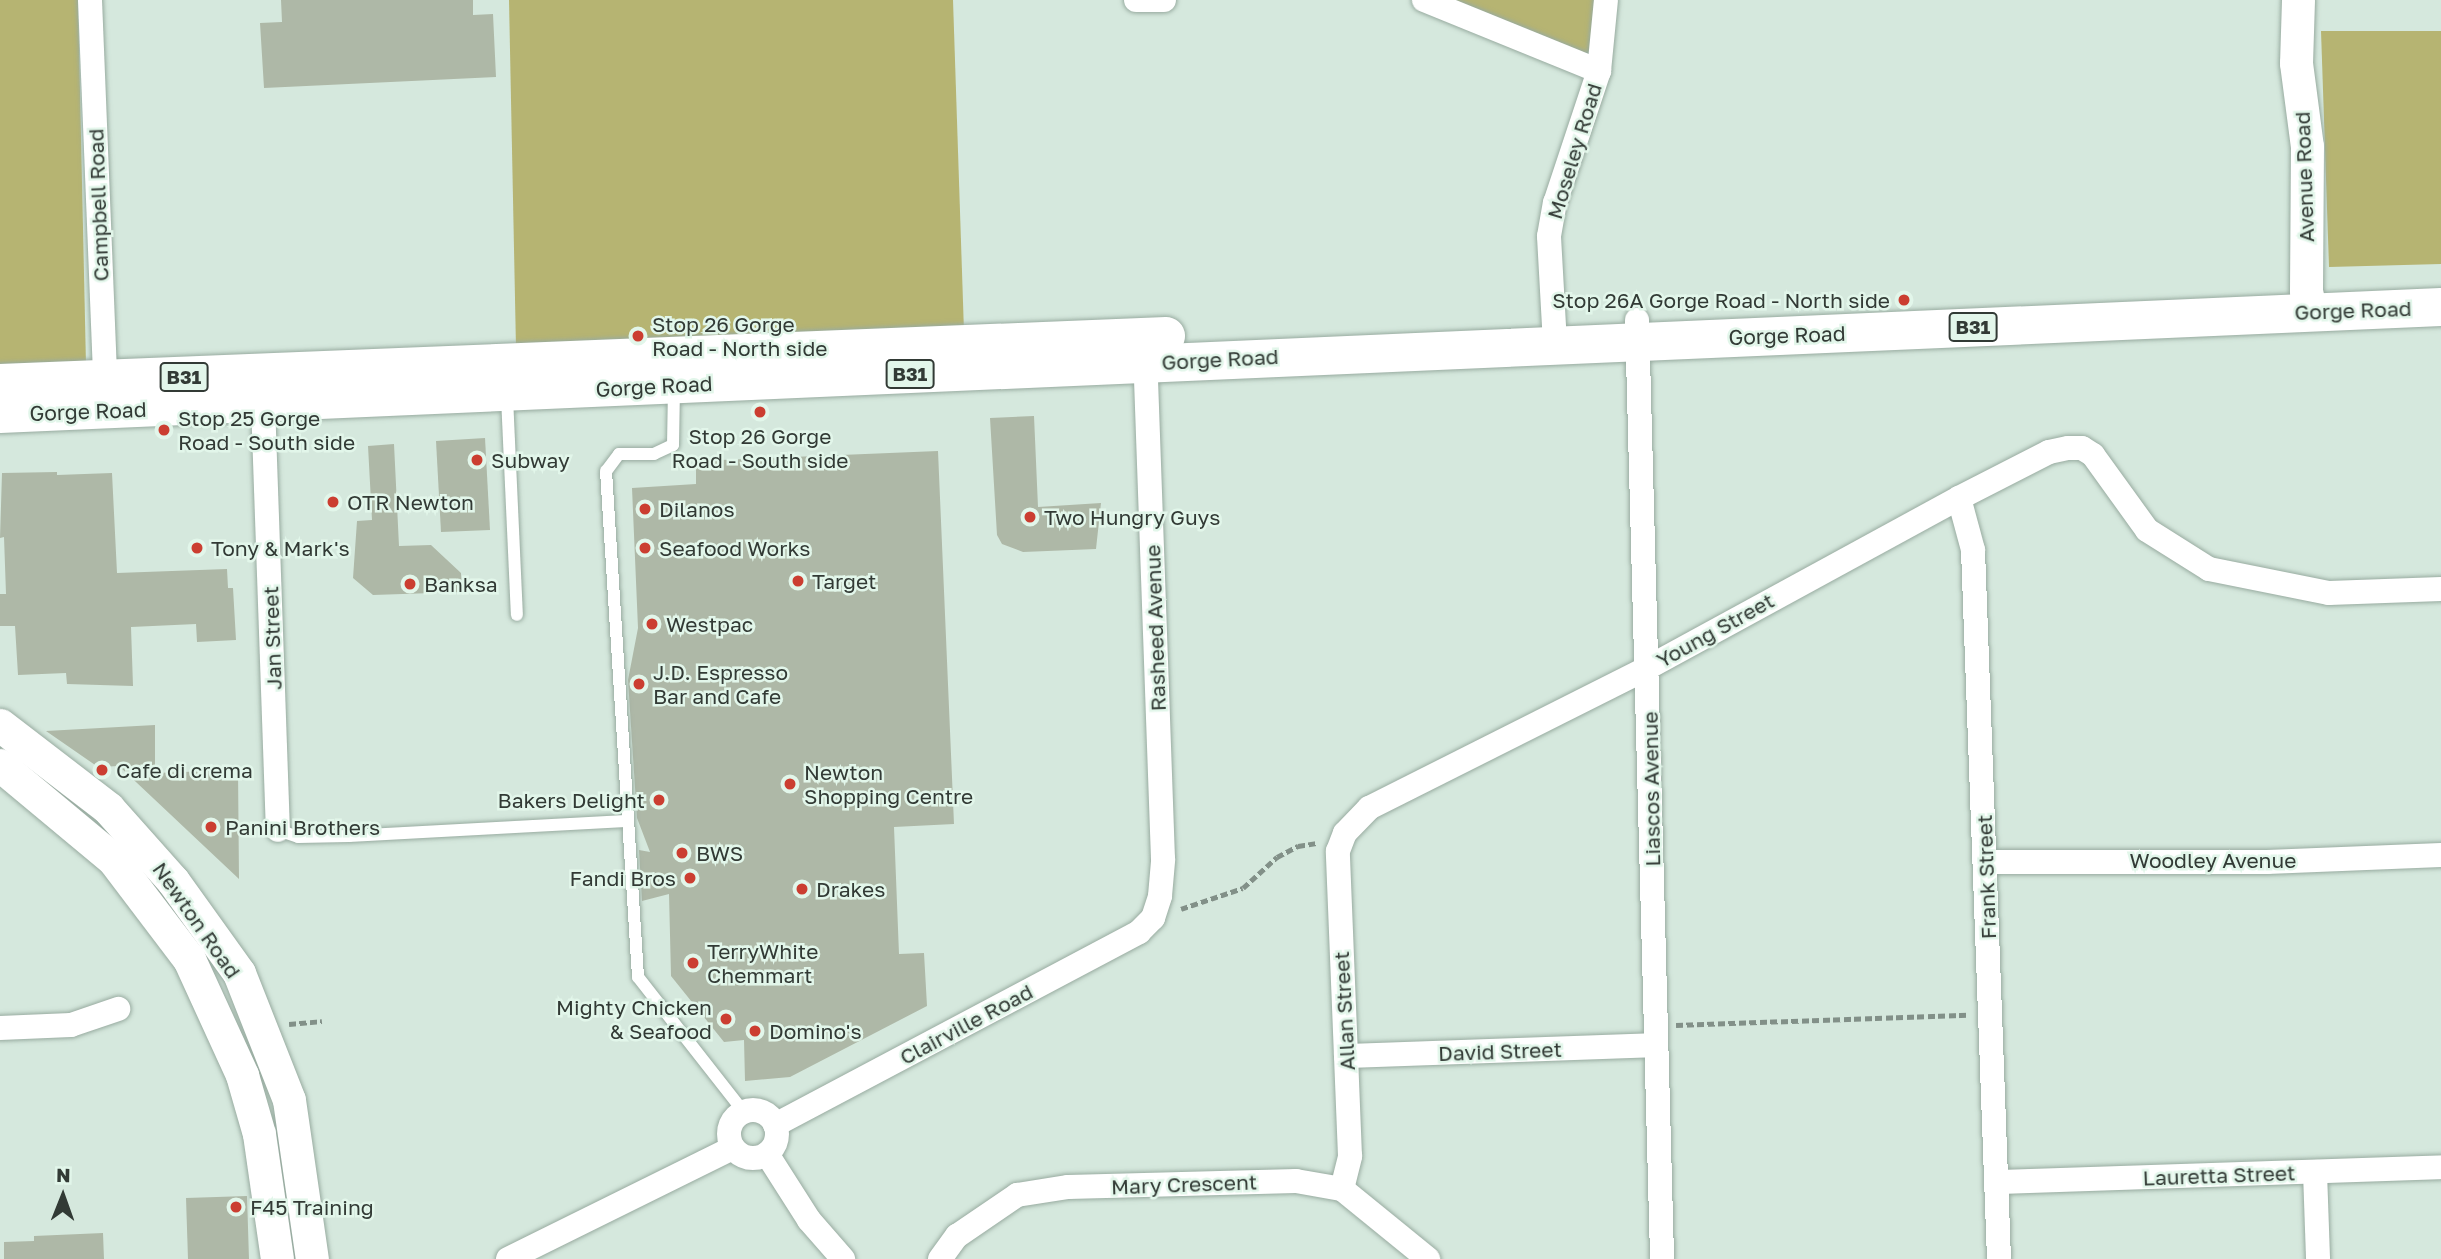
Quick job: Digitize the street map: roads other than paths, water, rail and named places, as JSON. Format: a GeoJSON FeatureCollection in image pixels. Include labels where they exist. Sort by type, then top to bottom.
{"type":"FeatureCollection","features":[{"type":"Feature","properties":{"kind":"main road","name":"Avenue Road"},"geometry":{"type":"LineString","coordinates":[[2298,0],[2297,81],[2307,146],[2309,302]]}},
{"type":"Feature","properties":{"kind":"main road","name":"Gorge Road"},"geometry":{"type":"LineString","coordinates":[[2309,302],[2441,285]]}},
{"type":"Feature","properties":{"kind":"main road","name":"Gorge Road"},"geometry":{"type":"LineString","coordinates":[[263,389],[471,365],[697,354],[1145,349],[2309,302],[2441,307]]}},
{"type":"Feature","properties":{"kind":"main road","name":"Gorge Road"},"geometry":{"type":"LineString","coordinates":[[0,414],[106,395],[263,389],[507,393],[674,386],[1145,349]]}},
{"type":"Feature","properties":{"kind":"main road"},"geometry":{"type":"LineString","coordinates":[[674,386],[697,354]]}},
{"type":"Feature","properties":{"kind":"main road"},"geometry":{"type":"LineString","coordinates":[[471,365],[507,393]]}},
{"type":"Feature","properties":{"kind":"main road","name":"Gorge Road"},"geometry":{"type":"LineString","coordinates":[[0,383],[106,395]]}},
{"type":"Feature","properties":{"kind":"main road","name":"Newton Road"},"geometry":{"type":"LineString","coordinates":[[0,724],[108,808],[173,881],[239,973],[289,1100],[312,1259]]}},
{"type":"Feature","properties":{"kind":"main road","name":"Newton Road"},"geometry":{"type":"LineString","coordinates":[[0,765],[77,824],[113,859],[158,912],[189,959],[242,1075],[259,1134],[277,1259]]}},
{"type":"Feature","properties":{"kind":"street","name":"Campbell Road"},"geometry":{"type":"LineString","coordinates":[[90,0],[106,395]]}},
{"type":"Feature","properties":{"kind":"street"},"geometry":{"type":"LineString","coordinates":[[1136,0],[1164,0]]}},
{"type":"Feature","properties":{"kind":"street"},"geometry":{"type":"LineString","coordinates":[[1424,0],[1599,71]]}},
{"type":"Feature","properties":{"kind":"street","name":"Moseley Road"},"geometry":{"type":"LineString","coordinates":[[1554,334],[1549,236],[1555,203],[1599,71],[1606,0]]}},
{"type":"Feature","properties":{"kind":"street","name":"Liascos Avenue"},"geometry":{"type":"LineString","coordinates":[[1637,330],[1649,667],[1654,1036],[1662,1259]]}},
{"type":"Feature","properties":{"kind":"street","name":"Rasheed Avenue"},"geometry":{"type":"LineString","coordinates":[[1145,349],[1163,859],[1153,918]]}},
{"type":"Feature","properties":{"kind":"street","name":"Jan Street"},"geometry":{"type":"LineString","coordinates":[[263,389],[278,830]]}},
{"type":"Feature","properties":{"kind":"street","name":"Young Street"},"geometry":{"type":"LineString","coordinates":[[1345,833],[1368,808],[1649,667],[2049,452],[2082,448],[2093,455],[2147,530],[2209,569],[2329,593],[2441,589]]}},
{"type":"Feature","properties":{"kind":"street","name":"Frank Street"},"geometry":{"type":"LineString","coordinates":[[1959,498],[1973,550],[1999,1259]]}},
{"type":"Feature","properties":{"kind":"street","name":"Allan Street"},"geometry":{"type":"LineString","coordinates":[[1342,1189],[1350,1156],[1337,874],[1345,833]]}},
{"type":"Feature","properties":{"kind":"street","name":"Woodley Avenue"},"geometry":{"type":"LineString","coordinates":[[1986,862],[2267,862],[2441,855]]}},
{"type":"Feature","properties":{"kind":"street","name":"Clairville Road"},"geometry":{"type":"LineString","coordinates":[[775,1125],[1139,932],[1153,918]]}},
{"type":"Feature","properties":{"kind":"street"},"geometry":{"type":"LineString","coordinates":[[0,1028],[71,1024],[118,1009]]}},
{"type":"Feature","properties":{"kind":"street","name":"David Street"},"geometry":{"type":"LineString","coordinates":[[1346,1056],[1654,1036]]}},
{"type":"Feature","properties":{"kind":"street"},"geometry":{"type":"LineString","coordinates":[[744,1112],[761,1112],[775,1125],[775,1145],[767,1154],[752,1159],[733,1148],[731,1125],[744,1112]]}},
{"type":"Feature","properties":{"kind":"street"},"geometry":{"type":"LineString","coordinates":[[508,1259],[543,1251],[733,1148]]}},
{"type":"Feature","properties":{"kind":"street"},"geometry":{"type":"LineString","coordinates":[[767,1154],[809,1220],[843,1259]]}},
{"type":"Feature","properties":{"kind":"street","name":"Lauretta Street"},"geometry":{"type":"LineString","coordinates":[[1997,1182],[2441,1167]]}},
{"type":"Feature","properties":{"kind":"street"},"geometry":{"type":"LineString","coordinates":[[2315,1172],[2318,1259]]}},
{"type":"Feature","properties":{"kind":"street","name":"Mary Crescent"},"geometry":{"type":"LineString","coordinates":[[940,1259],[957,1236],[1017,1195],[1068,1186],[1296,1181],[1342,1189],[1428,1259]]}},
{"type":"Feature","properties":{"kind":"lane"},"geometry":{"type":"LineString","coordinates":[[674,386],[673,445],[654,454],[619,454],[606,471],[626,821],[638,977],[744,1112]]}},
{"type":"Feature","properties":{"kind":"lane"},"geometry":{"type":"LineString","coordinates":[[507,393],[517,615]]}},
{"type":"Feature","properties":{"kind":"lane"},"geometry":{"type":"LineString","coordinates":[[278,830],[298,837],[348,836],[626,821]]}},
{"type":"Feature","properties":{"kind":"place","name":"Stop 26A Gorge Road - North side"},"geometry":{"type":"Point","coordinates":[1904,300]}},
{"type":"Feature","properties":{"kind":"place","name":"Stop 26 Gorge Road - North side"},"geometry":{"type":"Point","coordinates":[638,336]}},
{"type":"Feature","properties":{"kind":"place","name":"Stop 26 Gorge Road - South side"},"geometry":{"type":"Point","coordinates":[760,412]}},
{"type":"Feature","properties":{"kind":"place","name":"Stop 25 Gorge Road - South side"},"geometry":{"type":"Point","coordinates":[164,430]}},
{"type":"Feature","properties":{"kind":"place","name":"Subway"},"geometry":{"type":"Point","coordinates":[477,460]}},
{"type":"Feature","properties":{"kind":"place","name":"OTR Newton"},"geometry":{"type":"Point","coordinates":[333,502]}},
{"type":"Feature","properties":{"kind":"place","name":"Dilanos"},"geometry":{"type":"Point","coordinates":[645,509]}},
{"type":"Feature","properties":{"kind":"place","name":"Two Hungry Guys"},"geometry":{"type":"Point","coordinates":[1030,517]}},
{"type":"Feature","properties":{"kind":"place","name":"Tony & Mark's"},"geometry":{"type":"Point","coordinates":[197,548]}},
{"type":"Feature","properties":{"kind":"place","name":"Seafood Works"},"geometry":{"type":"Point","coordinates":[645,548]}},
{"type":"Feature","properties":{"kind":"place","name":"Target"},"geometry":{"type":"Point","coordinates":[798,581]}},
{"type":"Feature","properties":{"kind":"place","name":"Banksa"},"geometry":{"type":"Point","coordinates":[410,584]}},
{"type":"Feature","properties":{"kind":"place","name":"Westpac"},"geometry":{"type":"Point","coordinates":[652,624]}},
{"type":"Feature","properties":{"kind":"place","name":"J.D. Espresso Bar and Cafe"},"geometry":{"type":"Point","coordinates":[639,684]}},
{"type":"Feature","properties":{"kind":"place","name":"Cafe di crema"},"geometry":{"type":"Point","coordinates":[102,770]}},
{"type":"Feature","properties":{"kind":"place","name":"Newton Shopping Centre"},"geometry":{"type":"Point","coordinates":[790,784]}},
{"type":"Feature","properties":{"kind":"place","name":"Bakers Delight"},"geometry":{"type":"Point","coordinates":[659,800]}},
{"type":"Feature","properties":{"kind":"place","name":"Panini Brothers"},"geometry":{"type":"Point","coordinates":[211,827]}},
{"type":"Feature","properties":{"kind":"place","name":"BWS"},"geometry":{"type":"Point","coordinates":[682,853]}},
{"type":"Feature","properties":{"kind":"place","name":"Fandi Bros"},"geometry":{"type":"Point","coordinates":[690,878]}},
{"type":"Feature","properties":{"kind":"place","name":"Drakes"},"geometry":{"type":"Point","coordinates":[802,889]}},
{"type":"Feature","properties":{"kind":"place","name":"TerryWhite Chemmart"},"geometry":{"type":"Point","coordinates":[693,963]}},
{"type":"Feature","properties":{"kind":"place","name":"Mighty Chicken & Seafood"},"geometry":{"type":"Point","coordinates":[726,1019]}},
{"type":"Feature","properties":{"kind":"place","name":"Domino's"},"geometry":{"type":"Point","coordinates":[755,1031]}},
{"type":"Feature","properties":{"kind":"place","name":"F45 Training"},"geometry":{"type":"Point","coordinates":[236,1207]}}]}
